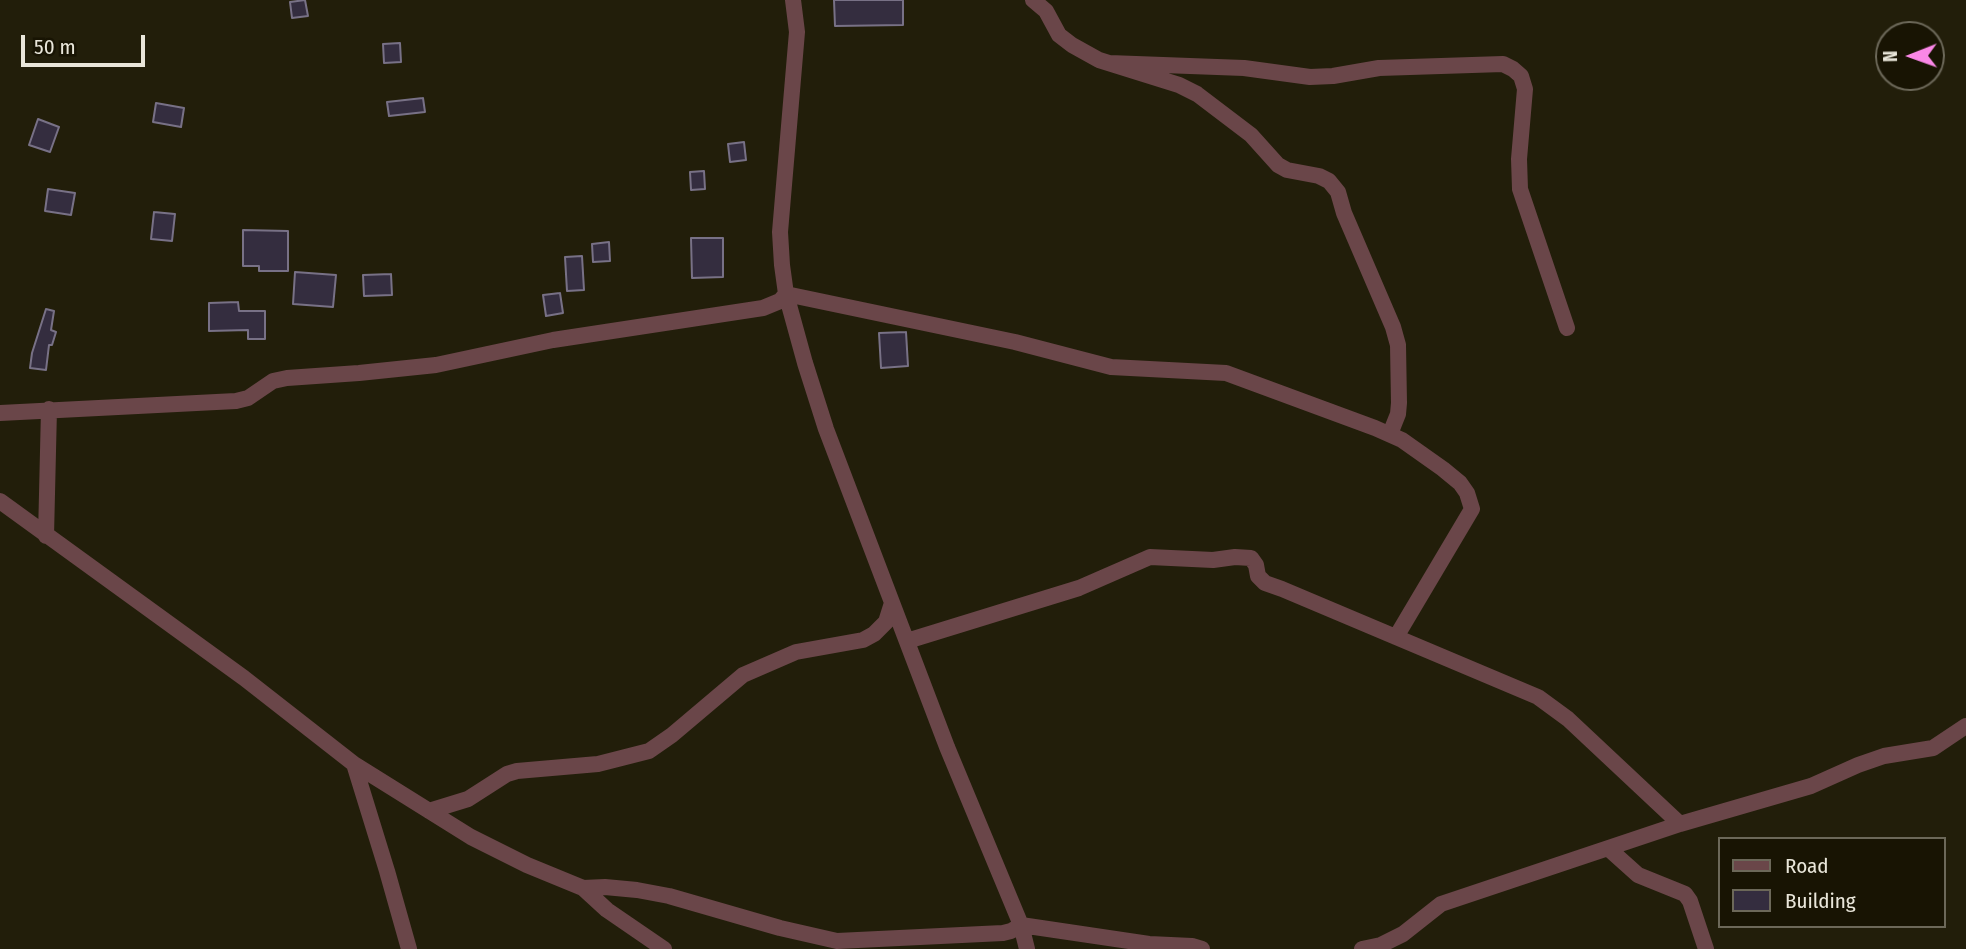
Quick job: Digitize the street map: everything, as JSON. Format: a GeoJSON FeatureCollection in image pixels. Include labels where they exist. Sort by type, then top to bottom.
{"type":"FeatureCollection","features":[{"type":"Feature","properties":{"kind":"street"},"geometry":{"type":"LineString","coordinates":[[793,0],[797,32],[780,232],[786,294],[827,429],[947,747],[1021,925],[1027,949]]}},
{"type":"Feature","properties":{"kind":"street"},"geometry":{"type":"LineString","coordinates":[[1033,0],[1046,11],[1059,35],[1081,50],[1109,63],[1179,85],[1197,94],[1251,135],[1278,165],[1329,181],[1338,192],[1344,214],[1393,327],[1398,345],[1399,403],[1398,414],[1390,434]]}},
{"type":"Feature","properties":{"kind":"street"},"geometry":{"type":"LineString","coordinates":[[1109,63],[1244,68],[1310,77],[1379,68],[1503,64],[1513,69],[1521,76],[1525,89],[1519,159],[1520,189],[1567,328]]}},
{"type":"Feature","properties":{"kind":"street"},"geometry":{"type":"LineString","coordinates":[[0,413],[236,401],[248,398],[273,381],[436,365],[553,340],[763,308],[780,301],[786,294]]}},
{"type":"Feature","properties":{"kind":"street"},"geometry":{"type":"LineString","coordinates":[[786,294],[1015,342],[1111,367],[1226,373],[1390,434],[1460,483],[1467,493],[1472,509],[1396,637]]}},
{"type":"Feature","properties":{"kind":"street"},"geometry":{"type":"LineString","coordinates":[[46,536],[49,410]]}},
{"type":"Feature","properties":{"kind":"street"},"geometry":{"type":"LineString","coordinates":[[0,501],[244,678],[354,764],[494,848],[583,888],[607,910],[664,949]]}},
{"type":"Feature","properties":{"kind":"street"},"geometry":{"type":"LineString","coordinates":[[907,641],[1079,588],[1150,557],[1213,560],[1251,558],[1256,565],[1258,576],[1265,583],[1538,697],[1568,719],[1680,824]]}},
{"type":"Feature","properties":{"kind":"street"},"geometry":{"type":"LineString","coordinates":[[429,811],[468,799],[507,774],[517,771],[598,764],[649,751],[743,675],[796,653],[863,640],[874,634],[886,622],[892,603]]}},
{"type":"Feature","properties":{"kind":"street"},"geometry":{"type":"LineString","coordinates":[[1362,949],[1381,945],[1403,934],[1441,904],[1680,824],[1811,786],[1884,756],[1933,748],[1966,726]]}},
{"type":"Feature","properties":{"kind":"street"},"geometry":{"type":"LineString","coordinates":[[354,764],[387,871],[404,948]]}},
{"type":"Feature","properties":{"kind":"street"},"geometry":{"type":"LineString","coordinates":[[1609,849],[1638,875],[1685,894],[1690,901],[1706,949]]}},
{"type":"Feature","properties":{"kind":"street"},"geometry":{"type":"LineString","coordinates":[[583,888],[637,890],[836,942],[1003,933],[1021,925],[1202,949]]}},
{"type":"Feature","properties":{"kind":"building"},"geometry":{"type":"Polygon","coordinates":[[[305,0],[308,16],[292,18],[290,2],[305,0]]]}},
{"type":"Feature","properties":{"kind":"building"},"geometry":{"type":"Polygon","coordinates":[[[834,0],[903,0],[903,25],[835,26],[834,0]]]}},
{"type":"Feature","properties":{"kind":"building"},"geometry":{"type":"Polygon","coordinates":[[[400,43],[401,62],[384,63],[383,44],[400,43]]]}},
{"type":"Feature","properties":{"kind":"building"},"geometry":{"type":"Polygon","coordinates":[[[423,98],[425,112],[389,116],[387,102],[423,98]]]}},
{"type":"Feature","properties":{"kind":"building"},"geometry":{"type":"Polygon","coordinates":[[[156,103],[184,108],[181,127],[153,122],[156,103]]]}},
{"type":"Feature","properties":{"kind":"building"},"geometry":{"type":"Polygon","coordinates":[[[38,119],[59,127],[50,152],[29,145],[38,119]]]}},
{"type":"Feature","properties":{"kind":"building"},"geometry":{"type":"Polygon","coordinates":[[[744,142],[746,160],[730,162],[728,144],[744,142]]]}},
{"type":"Feature","properties":{"kind":"building"},"geometry":{"type":"Polygon","coordinates":[[[704,171],[705,189],[691,190],[690,172],[704,171]]]}},
{"type":"Feature","properties":{"kind":"building"},"geometry":{"type":"Polygon","coordinates":[[[48,189],[75,193],[71,215],[45,211],[48,189]]]}},
{"type":"Feature","properties":{"kind":"building"},"geometry":{"type":"Polygon","coordinates":[[[154,212],[175,214],[172,241],[151,239],[154,212]]]}},
{"type":"Feature","properties":{"kind":"building"},"geometry":{"type":"Polygon","coordinates":[[[243,230],[288,231],[288,271],[259,271],[259,266],[243,266],[243,230]]]}},
{"type":"Feature","properties":{"kind":"building"},"geometry":{"type":"Polygon","coordinates":[[[691,238],[723,238],[723,277],[692,278],[691,238]]]}},
{"type":"Feature","properties":{"kind":"building"},"geometry":{"type":"Polygon","coordinates":[[[609,242],[610,261],[593,262],[592,244],[609,242]]]}},
{"type":"Feature","properties":{"kind":"building"},"geometry":{"type":"Polygon","coordinates":[[[582,256],[584,290],[567,291],[565,257],[582,256]]]}},
{"type":"Feature","properties":{"kind":"building"},"geometry":{"type":"Polygon","coordinates":[[[295,272],[336,275],[333,307],[293,304],[295,272]]]}},
{"type":"Feature","properties":{"kind":"building"},"geometry":{"type":"Polygon","coordinates":[[[391,274],[392,295],[364,296],[363,275],[391,274]]]}},
{"type":"Feature","properties":{"kind":"building"},"geometry":{"type":"Polygon","coordinates":[[[560,293],[563,313],[546,316],[543,295],[560,293]]]}},
{"type":"Feature","properties":{"kind":"building"},"geometry":{"type":"Polygon","coordinates":[[[238,302],[239,311],[265,311],[265,339],[248,339],[248,330],[209,331],[209,303],[238,302]]]}},
{"type":"Feature","properties":{"kind":"building"},"geometry":{"type":"Polygon","coordinates":[[[46,309],[54,311],[51,330],[56,332],[52,345],[49,345],[46,370],[30,368],[32,353],[46,309]]]}},
{"type":"Feature","properties":{"kind":"building"},"geometry":{"type":"Polygon","coordinates":[[[906,332],[908,366],[881,368],[879,333],[906,332]]]}}]}
